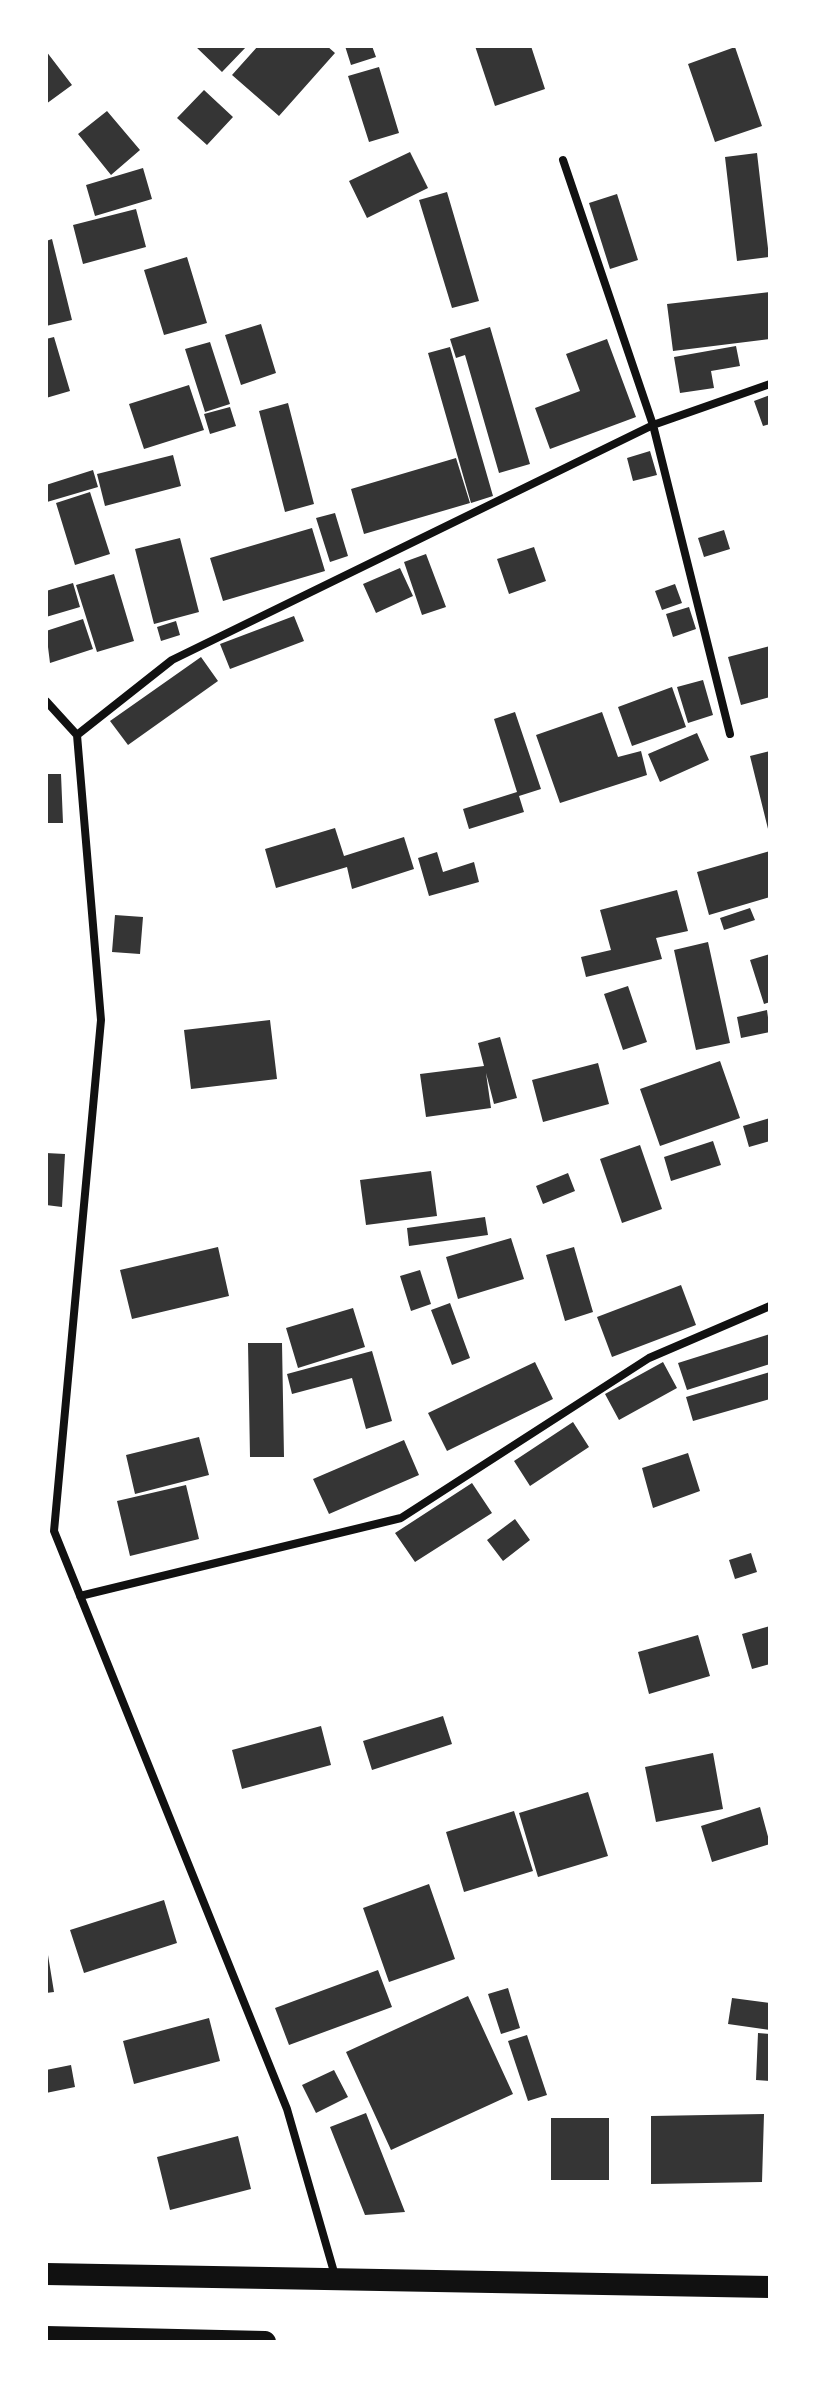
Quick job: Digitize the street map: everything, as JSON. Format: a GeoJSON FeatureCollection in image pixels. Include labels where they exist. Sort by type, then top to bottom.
{"type":"FeatureCollection","features":[{"type":"Feature","properties":{"kind":"highway"},"geometry":{"type":"LineString","coordinates":[[46,2274],[770,2287]]}},
{"type":"Feature","properties":{"kind":"highway"},"geometry":{"type":"LineString","coordinates":[[46,2337],[265,2342]]}},
{"type":"Feature","properties":{"kind":"street"},"geometry":{"type":"LineString","coordinates":[[563,160],[653,425],[730,734]]}},
{"type":"Feature","properties":{"kind":"street"},"geometry":{"type":"LineString","coordinates":[[77,735],[172,660],[653,425],[770,384]]}},
{"type":"Feature","properties":{"kind":"street"},"geometry":{"type":"LineString","coordinates":[[46,701],[77,735],[101,1020],[54,1531],[287,2109],[336,2279]]}},
{"type":"Feature","properties":{"kind":"street"},"geometry":{"type":"LineString","coordinates":[[80,1596],[401,1518],[649,1358],[770,1306]]}},
{"type":"Feature","properties":{"kind":"building"},"geometry":{"type":"Polygon","coordinates":[[[195,46],[247,46],[222,72],[195,46]]]}},
{"type":"Feature","properties":{"kind":"building"},"geometry":{"type":"Polygon","coordinates":[[[258,46],[327,46],[335,53],[279,116],[232,75],[258,46]]]}},
{"type":"Feature","properties":{"kind":"building"},"geometry":{"type":"Polygon","coordinates":[[[345,46],[372,46],[376,57],[351,65],[345,46]]]}},
{"type":"Feature","properties":{"kind":"building"},"geometry":{"type":"Polygon","coordinates":[[[475,46],[531,46],[545,89],[495,106],[475,46]]]}},
{"type":"Feature","properties":{"kind":"building"},"geometry":{"type":"Polygon","coordinates":[[[735,47],[762,126],[715,142],[688,64],[735,47]]]}},
{"type":"Feature","properties":{"kind":"building"},"geometry":{"type":"Polygon","coordinates":[[[46,51],[72,85],[46,104],[46,51]]]}},
{"type":"Feature","properties":{"kind":"building"},"geometry":{"type":"Polygon","coordinates":[[[379,67],[399,133],[369,142],[348,76],[379,67]]]}},
{"type":"Feature","properties":{"kind":"building"},"geometry":{"type":"Polygon","coordinates":[[[204,90],[233,117],[207,145],[177,118],[204,90]]]}},
{"type":"Feature","properties":{"kind":"building"},"geometry":{"type":"Polygon","coordinates":[[[107,111],[140,150],[111,175],[78,134],[107,111]]]}},
{"type":"Feature","properties":{"kind":"building"},"geometry":{"type":"Polygon","coordinates":[[[410,152],[428,188],[367,218],[349,181],[410,152]]]}},
{"type":"Feature","properties":{"kind":"building"},"geometry":{"type":"Polygon","coordinates":[[[757,153],[769,257],[737,261],[725,157],[757,153]]]}},
{"type":"Feature","properties":{"kind":"building"},"geometry":{"type":"Polygon","coordinates":[[[143,168],[152,199],[95,216],[86,185],[143,168]]]}},
{"type":"Feature","properties":{"kind":"building"},"geometry":{"type":"Polygon","coordinates":[[[447,192],[479,301],[452,308],[419,200],[447,192]]]}},
{"type":"Feature","properties":{"kind":"building"},"geometry":{"type":"Polygon","coordinates":[[[617,194],[638,260],[610,269],[589,203],[617,194]]]}},
{"type":"Feature","properties":{"kind":"building"},"geometry":{"type":"Polygon","coordinates":[[[136,209],[146,247],[83,264],[73,225],[136,209]]]}},
{"type":"Feature","properties":{"kind":"building"},"geometry":{"type":"Polygon","coordinates":[[[52,239],[72,320],[46,326],[46,241],[52,239]]]}},
{"type":"Feature","properties":{"kind":"building"},"geometry":{"type":"Polygon","coordinates":[[[187,257],[207,323],[164,335],[144,270],[187,257]]]}},
{"type":"Feature","properties":{"kind":"building"},"geometry":{"type":"Polygon","coordinates":[[[770,292],[770,339],[673,351],[667,304],[770,292]]]}},
{"type":"Feature","properties":{"kind":"building"},"geometry":{"type":"Polygon","coordinates":[[[261,324],[276,373],[241,385],[225,335],[261,324]]]}},
{"type":"Feature","properties":{"kind":"building"},"geometry":{"type":"Polygon","coordinates":[[[490,327],[530,464],[499,473],[465,355],[456,358],[450,339],[490,327]]]}},
{"type":"Feature","properties":{"kind":"building"},"geometry":{"type":"Polygon","coordinates":[[[54,337],[70,391],[46,398],[46,339],[54,337]]]}},
{"type":"Feature","properties":{"kind":"building"},"geometry":{"type":"Polygon","coordinates":[[[607,339],[636,417],[550,449],[535,408],[580,391],[566,354],[607,339]]]}},
{"type":"Feature","properties":{"kind":"building"},"geometry":{"type":"Polygon","coordinates":[[[210,342],[230,404],[205,412],[185,349],[210,342]]]}},
{"type":"Feature","properties":{"kind":"building"},"geometry":{"type":"Polygon","coordinates":[[[736,346],[740,366],[711,371],[714,388],[680,393],[674,357],[736,346]]]}},
{"type":"Feature","properties":{"kind":"building"},"geometry":{"type":"Polygon","coordinates":[[[450,347],[493,496],[471,503],[428,353],[450,347]]]}},
{"type":"Feature","properties":{"kind":"building"},"geometry":{"type":"Polygon","coordinates":[[[189,385],[204,430],[144,449],[129,404],[189,385]]]}},
{"type":"Feature","properties":{"kind":"building"},"geometry":{"type":"Polygon","coordinates":[[[770,395],[770,424],[763,426],[754,401],[770,395]]]}},
{"type":"Feature","properties":{"kind":"building"},"geometry":{"type":"Polygon","coordinates":[[[288,403],[314,504],[285,512],[259,411],[288,403]]]}},
{"type":"Feature","properties":{"kind":"building"},"geometry":{"type":"Polygon","coordinates":[[[230,407],[236,426],[210,434],[204,414],[230,407]]]}},
{"type":"Feature","properties":{"kind":"building"},"geometry":{"type":"Polygon","coordinates":[[[650,451],[657,475],[633,481],[627,458],[650,451]]]}},
{"type":"Feature","properties":{"kind":"building"},"geometry":{"type":"Polygon","coordinates":[[[173,455],[181,486],[105,506],[97,474],[173,455]]]}},
{"type":"Feature","properties":{"kind":"building"},"geometry":{"type":"Polygon","coordinates":[[[456,458],[470,503],[364,534],[351,489],[456,458]]]}},
{"type":"Feature","properties":{"kind":"building"},"geometry":{"type":"Polygon","coordinates":[[[93,470],[98,487],[47,502],[46,485],[93,470]]]}},
{"type":"Feature","properties":{"kind":"building"},"geometry":{"type":"Polygon","coordinates":[[[90,492],[110,554],[75,565],[56,503],[90,492]]]}},
{"type":"Feature","properties":{"kind":"building"},"geometry":{"type":"Polygon","coordinates":[[[335,513],[348,556],[330,562],[316,518],[335,513]]]}},
{"type":"Feature","properties":{"kind":"building"},"geometry":{"type":"Polygon","coordinates":[[[312,528],[325,571],[223,601],[210,558],[312,528]]]}},
{"type":"Feature","properties":{"kind":"building"},"geometry":{"type":"Polygon","coordinates":[[[724,530],[730,549],[704,557],[698,538],[724,530]]]}},
{"type":"Feature","properties":{"kind":"building"},"geometry":{"type":"Polygon","coordinates":[[[180,538],[199,612],[154,624],[135,549],[180,538]]]}},
{"type":"Feature","properties":{"kind":"building"},"geometry":{"type":"Polygon","coordinates":[[[534,547],[546,581],[509,594],[497,559],[534,547]]]}},
{"type":"Feature","properties":{"kind":"building"},"geometry":{"type":"Polygon","coordinates":[[[426,554],[446,607],[422,615],[404,562],[426,554]]]}},
{"type":"Feature","properties":{"kind":"building"},"geometry":{"type":"Polygon","coordinates":[[[400,568],[413,596],[376,613],[363,584],[400,568]]]}},
{"type":"Feature","properties":{"kind":"building"},"geometry":{"type":"Polygon","coordinates":[[[114,574],[134,641],[97,652],[76,585],[114,574]]]}},
{"type":"Feature","properties":{"kind":"building"},"geometry":{"type":"Polygon","coordinates":[[[73,583],[80,607],[46,617],[46,591],[73,583]]]}},
{"type":"Feature","properties":{"kind":"building"},"geometry":{"type":"Polygon","coordinates":[[[675,584],[682,603],[662,610],[655,591],[675,584]]]}},
{"type":"Feature","properties":{"kind":"building"},"geometry":{"type":"Polygon","coordinates":[[[689,607],[696,629],[673,637],[666,614],[689,607]]]}},
{"type":"Feature","properties":{"kind":"building"},"geometry":{"type":"Polygon","coordinates":[[[294,616],[304,641],[230,669],[220,644],[294,616]]]}},
{"type":"Feature","properties":{"kind":"building"},"geometry":{"type":"Polygon","coordinates":[[[83,619],[93,649],[50,663],[46,631],[83,619]]]}},
{"type":"Feature","properties":{"kind":"building"},"geometry":{"type":"Polygon","coordinates":[[[176,621],[180,635],[161,641],[157,627],[176,621]]]}},
{"type":"Feature","properties":{"kind":"building"},"geometry":{"type":"Polygon","coordinates":[[[770,646],[770,697],[741,705],[728,657],[770,646]]]}},
{"type":"Feature","properties":{"kind":"building"},"geometry":{"type":"Polygon","coordinates":[[[201,657],[218,681],[128,745],[110,721],[201,657]]]}},
{"type":"Feature","properties":{"kind":"building"},"geometry":{"type":"Polygon","coordinates":[[[703,680],[713,715],[688,723],[677,687],[703,680]]]}},
{"type":"Feature","properties":{"kind":"building"},"geometry":{"type":"Polygon","coordinates":[[[672,687],[686,727],[632,746],[618,707],[672,687]]]}},
{"type":"Feature","properties":{"kind":"building"},"geometry":{"type":"Polygon","coordinates":[[[515,712],[541,789],[519,796],[524,812],[469,829],[463,809],[517,792],[494,719],[515,712]]]}},
{"type":"Feature","properties":{"kind":"building"},"geometry":{"type":"Polygon","coordinates":[[[602,712],[618,757],[641,751],[647,775],[560,803],[536,735],[602,712]]]}},
{"type":"Feature","properties":{"kind":"building"},"geometry":{"type":"Polygon","coordinates":[[[697,733],[709,760],[660,782],[648,754],[697,733]]]}},
{"type":"Feature","properties":{"kind":"building"},"geometry":{"type":"Polygon","coordinates":[[[770,751],[770,832],[769,833],[750,756],[770,751]]]}},
{"type":"Feature","properties":{"kind":"building"},"geometry":{"type":"Polygon","coordinates":[[[46,774],[61,774],[63,823],[46,823],[46,774]]]}},
{"type":"Feature","properties":{"kind":"building"},"geometry":{"type":"Polygon","coordinates":[[[335,828],[344,856],[404,837],[414,869],[352,889],[347,867],[276,888],[265,849],[335,828]]]}},
{"type":"Feature","properties":{"kind":"building"},"geometry":{"type":"Polygon","coordinates":[[[770,851],[770,897],[709,915],[697,872],[770,851]]]}},
{"type":"Feature","properties":{"kind":"building"},"geometry":{"type":"Polygon","coordinates":[[[437,852],[443,872],[474,862],[479,882],[429,896],[418,858],[437,852]]]}},
{"type":"Feature","properties":{"kind":"building"},"geometry":{"type":"Polygon","coordinates":[[[677,890],[688,931],[656,938],[662,959],[586,977],[581,957],[611,950],[600,910],[677,890]]]}},
{"type":"Feature","properties":{"kind":"building"},"geometry":{"type":"Polygon","coordinates":[[[750,908],[755,920],[724,930],[720,918],[750,908]]]}},
{"type":"Feature","properties":{"kind":"building"},"geometry":{"type":"Polygon","coordinates":[[[115,915],[143,917],[140,954],[112,952],[115,915]]]}},
{"type":"Feature","properties":{"kind":"building"},"geometry":{"type":"Polygon","coordinates":[[[708,942],[730,1043],[696,1050],[674,950],[708,942]]]}},
{"type":"Feature","properties":{"kind":"building"},"geometry":{"type":"Polygon","coordinates":[[[770,954],[770,1002],[764,1004],[750,960],[770,954]]]}},
{"type":"Feature","properties":{"kind":"building"},"geometry":{"type":"Polygon","coordinates":[[[628,986],[647,1042],[623,1050],[604,994],[628,986]]]}},
{"type":"Feature","properties":{"kind":"building"},"geometry":{"type":"Polygon","coordinates":[[[767,1010],[770,1032],[741,1038],[737,1017],[767,1010]]]}},
{"type":"Feature","properties":{"kind":"building"},"geometry":{"type":"Polygon","coordinates":[[[270,1020],[277,1079],[191,1089],[184,1030],[270,1020]]]}},
{"type":"Feature","properties":{"kind":"building"},"geometry":{"type":"Polygon","coordinates":[[[500,1037],[517,1098],[494,1104],[486,1073],[491,1108],[426,1117],[420,1074],[484,1066],[478,1043],[500,1037]]]}},
{"type":"Feature","properties":{"kind":"building"},"geometry":{"type":"Polygon","coordinates":[[[720,1061],[740,1118],[660,1146],[640,1089],[720,1061]]]}},
{"type":"Feature","properties":{"kind":"building"},"geometry":{"type":"Polygon","coordinates":[[[598,1063],[609,1104],[543,1122],[532,1080],[598,1063]]]}},
{"type":"Feature","properties":{"kind":"building"},"geometry":{"type":"Polygon","coordinates":[[[770,1118],[770,1141],[749,1147],[743,1126],[770,1118]]]}},
{"type":"Feature","properties":{"kind":"building"},"geometry":{"type":"Polygon","coordinates":[[[713,1141],[721,1165],[671,1181],[664,1157],[713,1141]]]}},
{"type":"Feature","properties":{"kind":"building"},"geometry":{"type":"Polygon","coordinates":[[[640,1145],[662,1209],[622,1223],[600,1159],[640,1145]]]}},
{"type":"Feature","properties":{"kind":"building"},"geometry":{"type":"Polygon","coordinates":[[[46,1153],[65,1154],[62,1207],[46,1205],[46,1153]]]}},
{"type":"Feature","properties":{"kind":"building"},"geometry":{"type":"Polygon","coordinates":[[[431,1171],[437,1216],[366,1225],[360,1180],[431,1171]]]}},
{"type":"Feature","properties":{"kind":"building"},"geometry":{"type":"Polygon","coordinates":[[[568,1173],[575,1191],[543,1204],[536,1186],[568,1173]]]}},
{"type":"Feature","properties":{"kind":"building"},"geometry":{"type":"Polygon","coordinates":[[[485,1217],[488,1235],[409,1246],[407,1228],[485,1217]]]}},
{"type":"Feature","properties":{"kind":"building"},"geometry":{"type":"Polygon","coordinates":[[[511,1238],[524,1279],[458,1299],[446,1257],[511,1238]]]}},
{"type":"Feature","properties":{"kind":"building"},"geometry":{"type":"Polygon","coordinates":[[[218,1247],[229,1296],[132,1319],[120,1270],[218,1247]]]}},
{"type":"Feature","properties":{"kind":"building"},"geometry":{"type":"Polygon","coordinates":[[[574,1247],[593,1312],[565,1321],[546,1255],[574,1247]]]}},
{"type":"Feature","properties":{"kind":"building"},"geometry":{"type":"Polygon","coordinates":[[[420,1270],[431,1304],[411,1311],[400,1276],[420,1270]]]}},
{"type":"Feature","properties":{"kind":"building"},"geometry":{"type":"Polygon","coordinates":[[[681,1285],[696,1325],[612,1357],[597,1317],[681,1285]]]}},
{"type":"Feature","properties":{"kind":"building"},"geometry":{"type":"Polygon","coordinates":[[[450,1303],[470,1358],[452,1365],[431,1310],[450,1303]]]}},
{"type":"Feature","properties":{"kind":"building"},"geometry":{"type":"Polygon","coordinates":[[[353,1308],[365,1347],[298,1368],[286,1328],[353,1308]]]}},
{"type":"Feature","properties":{"kind":"building"},"geometry":{"type":"Polygon","coordinates":[[[770,1334],[770,1364],[687,1390],[678,1363],[770,1334]]]}},
{"type":"Feature","properties":{"kind":"building"},"geometry":{"type":"Polygon","coordinates":[[[248,1343],[282,1343],[284,1457],[250,1457],[248,1343]]]}},
{"type":"Feature","properties":{"kind":"building"},"geometry":{"type":"Polygon","coordinates":[[[372,1351],[392,1421],[366,1429],[352,1378],[292,1394],[287,1374],[372,1351]]]}},
{"type":"Feature","properties":{"kind":"building"},"geometry":{"type":"Polygon","coordinates":[[[535,1362],[553,1399],[447,1451],[428,1413],[535,1362]]]}},
{"type":"Feature","properties":{"kind":"building"},"geometry":{"type":"Polygon","coordinates":[[[663,1362],[677,1388],[619,1420],[605,1394],[663,1362]]]}},
{"type":"Feature","properties":{"kind":"building"},"geometry":{"type":"Polygon","coordinates":[[[770,1372],[770,1399],[693,1421],[686,1397],[770,1372]]]}},
{"type":"Feature","properties":{"kind":"building"},"geometry":{"type":"Polygon","coordinates":[[[573,1422],[589,1447],[530,1486],[514,1461],[573,1422]]]}},
{"type":"Feature","properties":{"kind":"building"},"geometry":{"type":"Polygon","coordinates":[[[199,1437],[209,1475],[135,1494],[126,1455],[199,1437]]]}},
{"type":"Feature","properties":{"kind":"building"},"geometry":{"type":"Polygon","coordinates":[[[404,1440],[419,1475],[329,1514],[313,1479],[404,1440]]]}},
{"type":"Feature","properties":{"kind":"building"},"geometry":{"type":"Polygon","coordinates":[[[688,1453],[700,1491],[653,1508],[642,1468],[688,1453]]]}},
{"type":"Feature","properties":{"kind":"building"},"geometry":{"type":"Polygon","coordinates":[[[472,1483],[492,1513],[415,1562],[395,1533],[472,1483]]]}},
{"type":"Feature","properties":{"kind":"building"},"geometry":{"type":"Polygon","coordinates":[[[186,1485],[199,1539],[130,1556],[117,1501],[186,1485]]]}},
{"type":"Feature","properties":{"kind":"building"},"geometry":{"type":"Polygon","coordinates":[[[515,1519],[530,1540],[503,1561],[487,1540],[515,1519]]]}},
{"type":"Feature","properties":{"kind":"building"},"geometry":{"type":"Polygon","coordinates":[[[751,1553],[757,1572],[735,1579],[729,1560],[751,1553]]]}},
{"type":"Feature","properties":{"kind":"building"},"geometry":{"type":"Polygon","coordinates":[[[770,1626],[770,1664],[752,1669],[742,1634],[770,1626]]]}},
{"type":"Feature","properties":{"kind":"building"},"geometry":{"type":"Polygon","coordinates":[[[698,1635],[710,1676],[649,1694],[638,1652],[698,1635]]]}},
{"type":"Feature","properties":{"kind":"building"},"geometry":{"type":"Polygon","coordinates":[[[443,1716],[452,1744],[372,1770],[363,1741],[443,1716]]]}},
{"type":"Feature","properties":{"kind":"building"},"geometry":{"type":"Polygon","coordinates":[[[321,1726],[331,1765],[242,1789],[232,1750],[321,1726]]]}},
{"type":"Feature","properties":{"kind":"building"},"geometry":{"type":"Polygon","coordinates":[[[713,1753],[723,1809],[656,1822],[645,1767],[713,1753]]]}},
{"type":"Feature","properties":{"kind":"building"},"geometry":{"type":"Polygon","coordinates":[[[588,1792],[608,1856],[538,1877],[519,1813],[588,1792]]]}},
{"type":"Feature","properties":{"kind":"building"},"geometry":{"type":"Polygon","coordinates":[[[760,1807],[770,1844],[712,1862],[701,1826],[760,1807]]]}},
{"type":"Feature","properties":{"kind":"building"},"geometry":{"type":"Polygon","coordinates":[[[514,1811],[533,1871],[464,1892],[446,1832],[514,1811]]]}},
{"type":"Feature","properties":{"kind":"building"},"geometry":{"type":"Polygon","coordinates":[[[429,1884],[455,1959],[389,1982],[363,1908],[429,1884]]]}},
{"type":"Feature","properties":{"kind":"building"},"geometry":{"type":"Polygon","coordinates":[[[164,1900],[177,1943],[84,1973],[70,1930],[164,1900]]]}},
{"type":"Feature","properties":{"kind":"building"},"geometry":{"type":"Polygon","coordinates":[[[46,1956],[54,1992],[46,1993],[46,1956]]]}},
{"type":"Feature","properties":{"kind":"building"},"geometry":{"type":"Polygon","coordinates":[[[378,1970],[392,2007],[289,2045],[275,2008],[378,1970]]]}},
{"type":"Feature","properties":{"kind":"building"},"geometry":{"type":"Polygon","coordinates":[[[508,1988],[520,2028],[501,2034],[488,1994],[508,1988]]]}},
{"type":"Feature","properties":{"kind":"building"},"geometry":{"type":"Polygon","coordinates":[[[468,1996],[513,2094],[391,2150],[346,2052],[468,1996]]]}},
{"type":"Feature","properties":{"kind":"building"},"geometry":{"type":"Polygon","coordinates":[[[732,1998],[770,2003],[770,2030],[728,2024],[732,1998]]]}},
{"type":"Feature","properties":{"kind":"building"},"geometry":{"type":"Polygon","coordinates":[[[209,2018],[220,2061],[134,2084],[123,2041],[209,2018]]]}},
{"type":"Feature","properties":{"kind":"building"},"geometry":{"type":"Polygon","coordinates":[[[758,2033],[770,2034],[770,2081],[756,2080],[758,2033]]]}},
{"type":"Feature","properties":{"kind":"building"},"geometry":{"type":"Polygon","coordinates":[[[527,2035],[547,2095],[528,2101],[508,2041],[527,2035]]]}},
{"type":"Feature","properties":{"kind":"building"},"geometry":{"type":"Polygon","coordinates":[[[71,2065],[75,2087],[46,2093],[46,2070],[71,2065]]]}},
{"type":"Feature","properties":{"kind":"building"},"geometry":{"type":"Polygon","coordinates":[[[334,2070],[348,2097],[316,2113],[302,2085],[334,2070]]]}},
{"type":"Feature","properties":{"kind":"building"},"geometry":{"type":"Polygon","coordinates":[[[366,2113],[405,2212],[365,2215],[330,2127],[366,2113]]]}},
{"type":"Feature","properties":{"kind":"building"},"geometry":{"type":"Polygon","coordinates":[[[764,2114],[762,2182],[651,2184],[651,2116],[764,2114]]]}},
{"type":"Feature","properties":{"kind":"building"},"geometry":{"type":"Polygon","coordinates":[[[551,2118],[609,2118],[609,2180],[551,2180],[551,2118]]]}},
{"type":"Feature","properties":{"kind":"building"},"geometry":{"type":"Polygon","coordinates":[[[238,2136],[251,2189],[170,2210],[157,2157],[238,2136]]]}}]}
